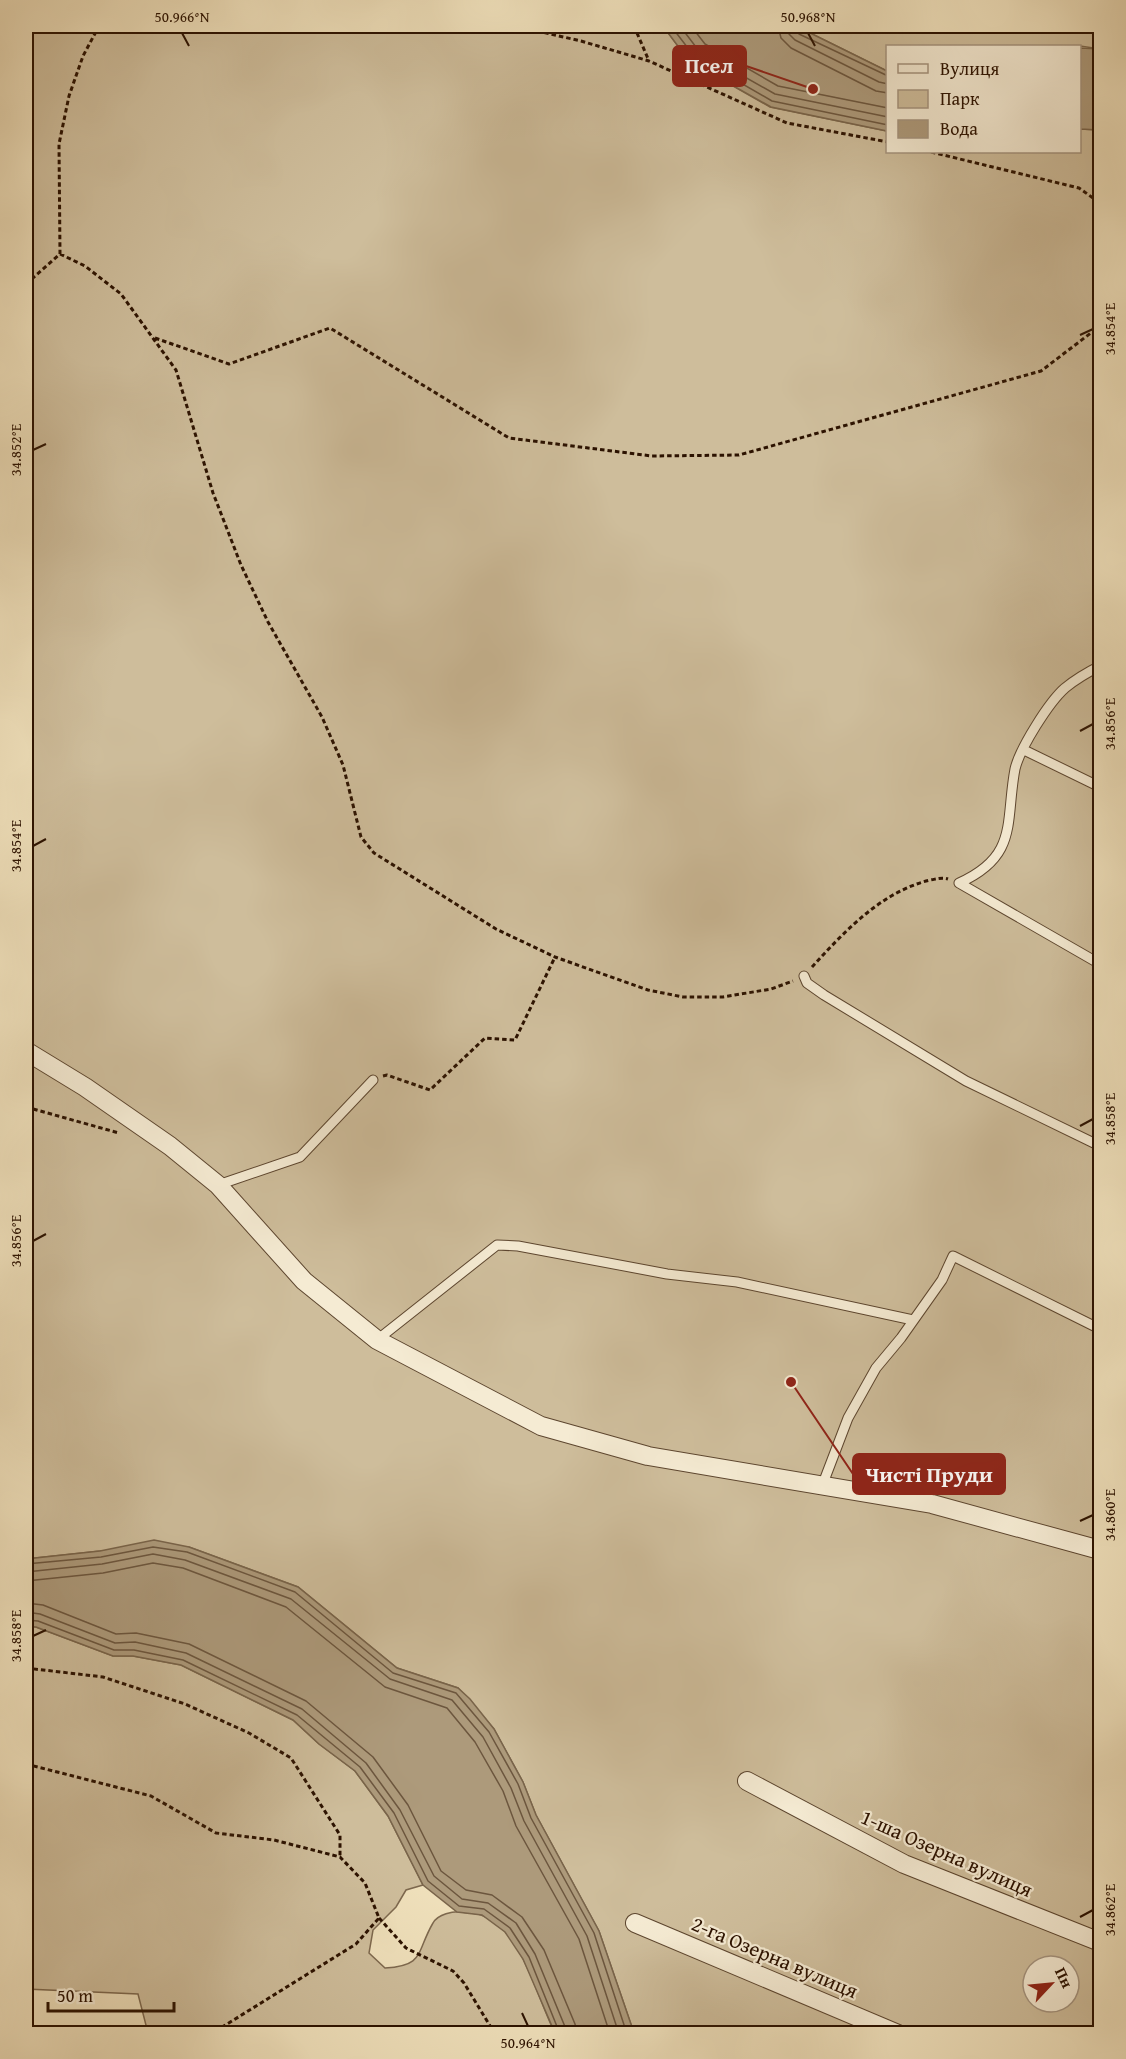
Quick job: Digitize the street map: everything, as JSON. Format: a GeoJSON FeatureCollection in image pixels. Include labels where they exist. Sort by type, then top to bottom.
{"type":"FeatureCollection","features":[{"type":"Feature","properties":{"kind":"street"},"geometry":{"type":"LineString","coordinates":[[26,1051],[85,1087],[160,1140],[218,1185],[304,1281],[377,1340],[541,1426],[648,1456],[932,1504],[1101,1550]]}},
{"type":"Feature","properties":{"kind":"street","name":"1-ша Озерна вулиця"},"geometry":{"type":"LineString","coordinates":[[747,1781],[904,1864],[1101,1942]]}},
{"type":"Feature","properties":{"kind":"street","name":"2-га Озерна вулиця"},"geometry":{"type":"LineString","coordinates":[[634,1923],[898,2034]]}},
{"type":"Feature","properties":{"kind":"lane"},"geometry":{"type":"LineString","coordinates":[[1101,666],[1063,690],[1035,728],[1016,766],[1007,838],[996,857],[982,870],[959,884],[1101,964]]}},
{"type":"Feature","properties":{"kind":"lane"},"geometry":{"type":"LineString","coordinates":[[1024,750],[1101,787]]}},
{"type":"Feature","properties":{"kind":"lane"},"geometry":{"type":"LineString","coordinates":[[804,976],[807,983],[824,995],[966,1081],[1101,1146]]}},
{"type":"Feature","properties":{"kind":"lane"},"geometry":{"type":"LineString","coordinates":[[218,1185],[300,1156],[373,1080]]}},
{"type":"Feature","properties":{"kind":"lane"},"geometry":{"type":"LineString","coordinates":[[377,1340],[497,1245],[518,1246],[667,1274],[736,1282],[913,1320]]}},
{"type":"Feature","properties":{"kind":"lane"},"geometry":{"type":"LineString","coordinates":[[822,1486],[848,1418],[876,1368],[942,1280],[953,1256],[1101,1329]]}},
{"type":"Feature","properties":{"kind":"path"},"geometry":{"type":"LineString","coordinates":[[26,284],[60,254],[59,144],[69,96],[83,56],[99,26]]}},
{"type":"Feature","properties":{"kind":"path"},"geometry":{"type":"LineString","coordinates":[[515,26],[581,41],[649,62],[787,123],[886,142]]}},
{"type":"Feature","properties":{"kind":"path"},"geometry":{"type":"LineString","coordinates":[[634,26],[649,62]]}},
{"type":"Feature","properties":{"kind":"path"},"geometry":{"type":"LineString","coordinates":[[935,153],[1079,188],[1101,203]]}},
{"type":"Feature","properties":{"kind":"path"},"geometry":{"type":"LineString","coordinates":[[60,254],[85,266],[121,294],[176,370],[213,494],[241,565],[268,622],[322,717],[343,765],[361,837],[374,853],[486,923],[555,957],[648,990],[683,997],[723,997],[771,989],[804,976],[863,915],[891,897],[919,883],[944,877],[959,884]]}},
{"type":"Feature","properties":{"kind":"path"},"geometry":{"type":"LineString","coordinates":[[154,337],[229,364],[330,328],[509,438],[652,456],[706,456],[739,455],[1041,372],[1101,326]]}},
{"type":"Feature","properties":{"kind":"path"},"geometry":{"type":"LineString","coordinates":[[373,1080],[387,1075],[429,1090],[484,1038],[515,1040],[555,957]]}},
{"type":"Feature","properties":{"kind":"path"},"geometry":{"type":"LineString","coordinates":[[26,1107],[127,1135]]}},
{"type":"Feature","properties":{"kind":"path"},"geometry":{"type":"LineString","coordinates":[[26,1668],[102,1677],[185,1704],[258,1738],[291,1758],[340,1834],[340,1857]]}},
{"type":"Feature","properties":{"kind":"path"},"geometry":{"type":"LineString","coordinates":[[26,1764],[152,1796],[216,1833],[274,1840],[340,1857],[365,1883],[379,1918],[388,1931],[406,1948],[453,1971],[464,1983],[495,2034]]}},
{"type":"Feature","properties":{"kind":"path"},"geometry":{"type":"LineString","coordinates":[[211,2034],[356,1944],[379,1918]]}},
{"type":"Feature","properties":{"kind":"green space"},"geometry":{"type":"Polygon","coordinates":[[[26,26],[663,26],[689,61],[770,107],[886,131],[886,153],[1081,153],[1081,129],[1100,130],[1100,2033],[634,2033],[599,1931],[536,1815],[523,1782],[494,1729],[458,1688],[397,1668],[298,1587],[189,1547],[100,1551],[26,1559],[26,26]]]}},
{"type":"Feature","properties":{"kind":"green space"},"geometry":{"type":"Polygon","coordinates":[[[796,26],[1100,26],[1100,49],[1081,45],[886,45],[886,71],[796,26]]]}},
{"type":"Feature","properties":{"kind":"green space"},"geometry":{"type":"Polygon","coordinates":[[[26,1626],[36,1627],[113,1656],[133,1656],[181,1665],[293,1720],[319,1744],[355,1771],[388,1816],[423,1885],[406,1890],[396,1907],[373,1930],[369,1953],[385,1968],[407,1964],[418,1956],[438,1917],[454,1912],[481,1915],[495,1922],[518,1949],[555,2033],[148,2033],[138,1994],[26,1989],[26,1626]]]}},
{"type":"Feature","properties":{"kind":"water"},"geometry":{"type":"Polygon","coordinates":[[[663,26],[796,26],[886,71],[886,131],[771,107],[689,61],[663,26]]]}},
{"type":"Feature","properties":{"kind":"water"},"geometry":{"type":"Polygon","coordinates":[[[1081,48],[1100,49],[1100,130],[1081,129],[1081,48]]]}},
{"type":"Feature","properties":{"kind":"water"},"geometry":{"type":"Polygon","coordinates":[[[154,1540],[189,1547],[298,1587],[397,1668],[458,1688],[470,1699],[494,1729],[523,1782],[536,1815],[599,1931],[634,2033],[555,2033],[523,1959],[505,1932],[482,1915],[457,1912],[423,1885],[388,1816],[355,1771],[319,1744],[293,1720],[181,1665],[133,1656],[113,1656],[36,1627],[26,1626],[26,1559],[100,1551],[154,1540]]]}},
{"type":"Feature","properties":{"kind":"place","name":"Псел"},"geometry":{"type":"Point","coordinates":[813,89]}},
{"type":"Feature","properties":{"kind":"place","name":"Чисті Пруди"},"geometry":{"type":"Point","coordinates":[791,1382]}}]}
